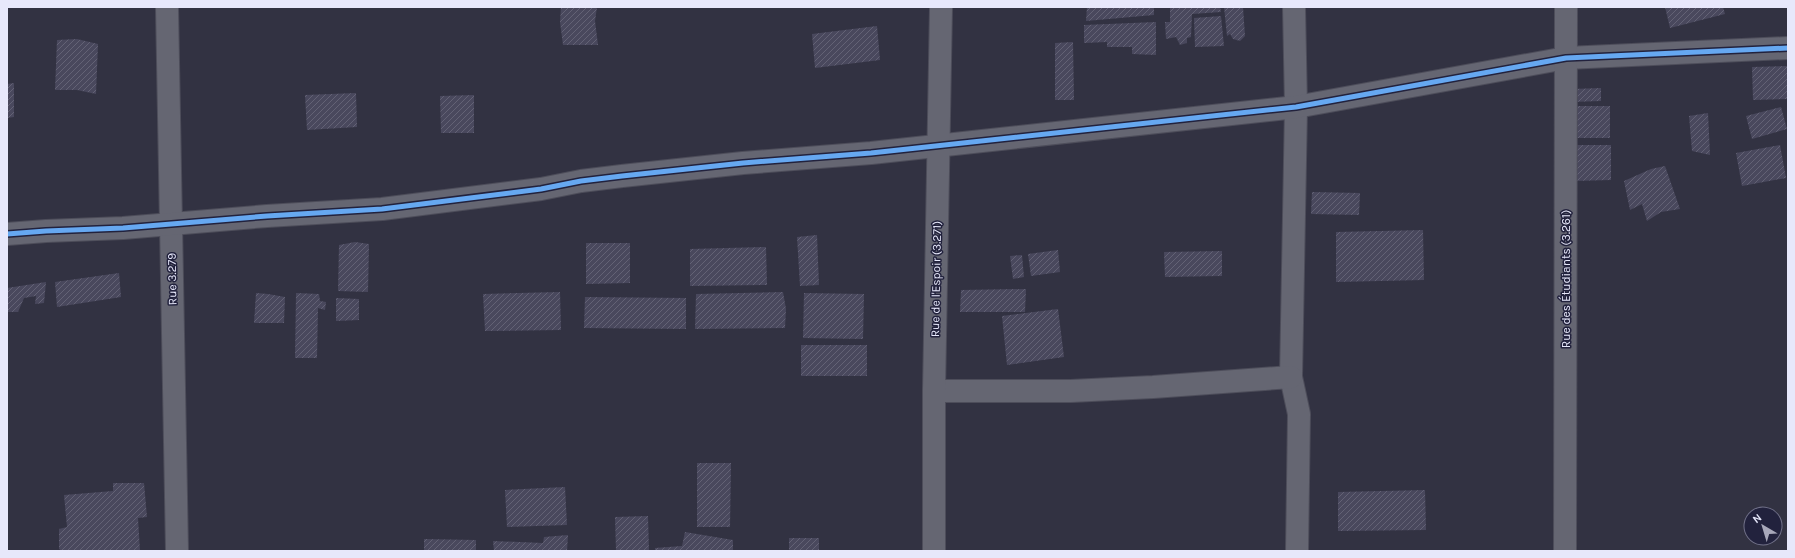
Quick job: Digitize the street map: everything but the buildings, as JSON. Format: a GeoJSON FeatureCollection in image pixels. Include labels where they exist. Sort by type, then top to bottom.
{"type":"FeatureCollection","features":[{"type":"Feature","properties":{"kind":"street","name":"Rue 3.279"},"geometry":{"type":"LineString","coordinates":[[167,7],[177,551]]}},
{"type":"Feature","properties":{"kind":"street","name":"Rue de l'Espoir (3.271)"},"geometry":{"type":"LineString","coordinates":[[934,551],[934,391],[941,7]]}},
{"type":"Feature","properties":{"kind":"street"},"geometry":{"type":"LineString","coordinates":[[1294,7],[1296,107],[1291,377],[1298,414],[1297,551]]}},
{"type":"Feature","properties":{"kind":"street","name":"Rue des Étudiants (3.261)"},"geometry":{"type":"LineString","coordinates":[[1565,551],[1566,7]]}},
{"type":"Feature","properties":{"kind":"street"},"geometry":{"type":"LineString","coordinates":[[7,234],[382,209],[541,189],[581,180],[743,163],[871,153],[1296,107],[1566,58],[1788,48]]}},
{"type":"Feature","properties":{"kind":"street"},"geometry":{"type":"LineString","coordinates":[[934,391],[1071,391],[1153,387],[1291,377]]}},
{"type":"Feature","properties":{"kind":"cycle path"},"geometry":{"type":"LineString","coordinates":[[7,234],[123,228],[267,216],[382,209],[541,189],[581,181],[622,176],[743,163],[871,153],[1296,107],[1566,58],[1788,48]]}}]}
